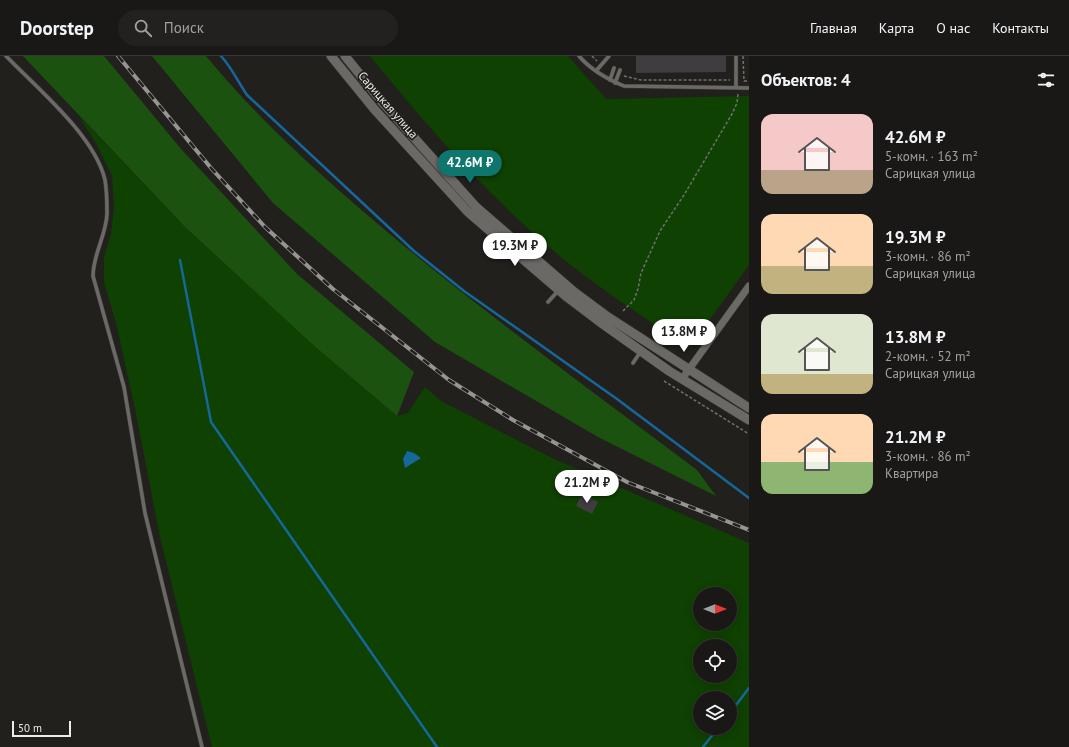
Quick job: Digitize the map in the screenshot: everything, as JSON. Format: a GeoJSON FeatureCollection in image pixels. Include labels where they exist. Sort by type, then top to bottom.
{"type":"FeatureCollection","features":[{"type":"Feature","properties":{"kind":"street","name":"Сарицкая улица"},"geometry":{"type":"LineString","coordinates":[[331,56],[375,110],[468,212],[558,290],[682,379],[749,420]]}},
{"type":"Feature","properties":{"kind":"street","name":"Сарицкая улица"},"geometry":{"type":"LineString","coordinates":[[345,56],[383,103],[476,206],[573,291],[608,317],[690,368],[749,408]]}},
{"type":"Feature","properties":{"kind":"street"},"geometry":{"type":"LineString","coordinates":[[682,379],[749,286]]}},
{"type":"Feature","properties":{"kind":"lane"},"geometry":{"type":"LineString","coordinates":[[6,56],[71,122],[86,142],[100,166],[104,179],[107,216],[102,240],[95,259],[93,276],[124,387],[145,513],[202,747]]}},
{"type":"Feature","properties":{"kind":"lane"},"geometry":{"type":"LineString","coordinates":[[579,56],[596,71],[610,80],[632,87],[749,88]]}},
{"type":"Feature","properties":{"kind":"lane"},"geometry":{"type":"LineString","coordinates":[[596,71],[609,56]]}},
{"type":"Feature","properties":{"kind":"lane"},"geometry":{"type":"LineString","coordinates":[[736,56],[736,88]]}},
{"type":"Feature","properties":{"kind":"lane"},"geometry":{"type":"LineString","coordinates":[[610,80],[614,68]]}},
{"type":"Feature","properties":{"kind":"lane"},"geometry":{"type":"LineString","coordinates":[[616,83],[620,70]]}},
{"type":"Feature","properties":{"kind":"lane"},"geometry":{"type":"LineString","coordinates":[[548,302],[558,290]]}},
{"type":"Feature","properties":{"kind":"lane"},"geometry":{"type":"LineString","coordinates":[[632,363],[641,351]]}},
{"type":"Feature","properties":{"kind":"path"},"geometry":{"type":"LineString","coordinates":[[592,56],[601,65]]}},
{"type":"Feature","properties":{"kind":"path"},"geometry":{"type":"LineString","coordinates":[[743,56],[744,81],[749,81]]}},
{"type":"Feature","properties":{"kind":"path"},"geometry":{"type":"LineString","coordinates":[[619,75],[641,80],[732,80]]}},
{"type":"Feature","properties":{"kind":"path"},"geometry":{"type":"LineString","coordinates":[[623,311],[634,300],[641,273],[660,231],[684,195],[732,114],[738,97],[736,88]]}},
{"type":"Feature","properties":{"kind":"path"},"geometry":{"type":"LineString","coordinates":[[664,381],[749,434]]}},
{"type":"Feature","properties":{"kind":"green space"},"geometry":{"type":"Polygon","coordinates":[[[23,56],[104,56],[182,150],[297,274],[414,372],[397,416],[313,345],[185,227],[23,56]]]}},
{"type":"Feature","properties":{"kind":"green space"},"geometry":{"type":"Polygon","coordinates":[[[152,56],[206,56],[227,81],[273,129],[346,197],[471,299],[697,470],[716,496],[598,437],[435,342],[273,203],[152,56]]]}},
{"type":"Feature","properties":{"kind":"green space"},"geometry":{"type":"Polygon","coordinates":[[[370,56],[568,56],[606,99],[749,96],[749,265],[690,347],[597,285],[567,262],[513,215],[439,138],[370,56]]]}},
{"type":"Feature","properties":{"kind":"green space"},"geometry":{"type":"Polygon","coordinates":[[[79,116],[185,227],[313,345],[397,416],[408,413],[425,387],[441,401],[552,458],[749,543],[749,747],[212,747],[160,537],[117,327],[104,282],[104,257],[111,234],[114,206],[112,176],[97,145],[79,116]]]}},
{"type":"Feature","properties":{"kind":"water"},"geometry":{"type":"Polygon","coordinates":[[[407,451],[414,453],[421,458],[405,468],[403,459],[407,451]]]}},
{"type":"Feature","properties":{"kind":"building"},"geometry":{"type":"Polygon","coordinates":[[[636,56],[726,56],[726,72],[636,73],[636,56]]]}},
{"type":"Feature","properties":{"kind":"building"},"geometry":{"type":"Polygon","coordinates":[[[582,494],[598,502],[592,514],[576,506],[582,494]]]}},
{"type":"Feature","properties":{"kind":"waterway"},"geometry":{"type":"LineString","coordinates":[[221,56],[232,70],[247,95],[414,251],[464,291],[617,399],[749,498]]}},
{"type":"Feature","properties":{"kind":"waterway"},"geometry":{"type":"LineString","coordinates":[[180,260],[211,422],[437,747]]}},
{"type":"Feature","properties":{"kind":"waterway"},"geometry":{"type":"LineString","coordinates":[[737,704],[749,688]]}},
{"type":"Feature","properties":{"kind":"waterway"},"geometry":{"type":"LineString","coordinates":[[703,747],[712,735]]}},
{"type":"Feature","properties":{"kind":"railway"},"geometry":{"type":"LineString","coordinates":[[118,56],[211,168],[265,227],[333,289],[449,380],[513,420],[627,482],[749,530]]}}]}
